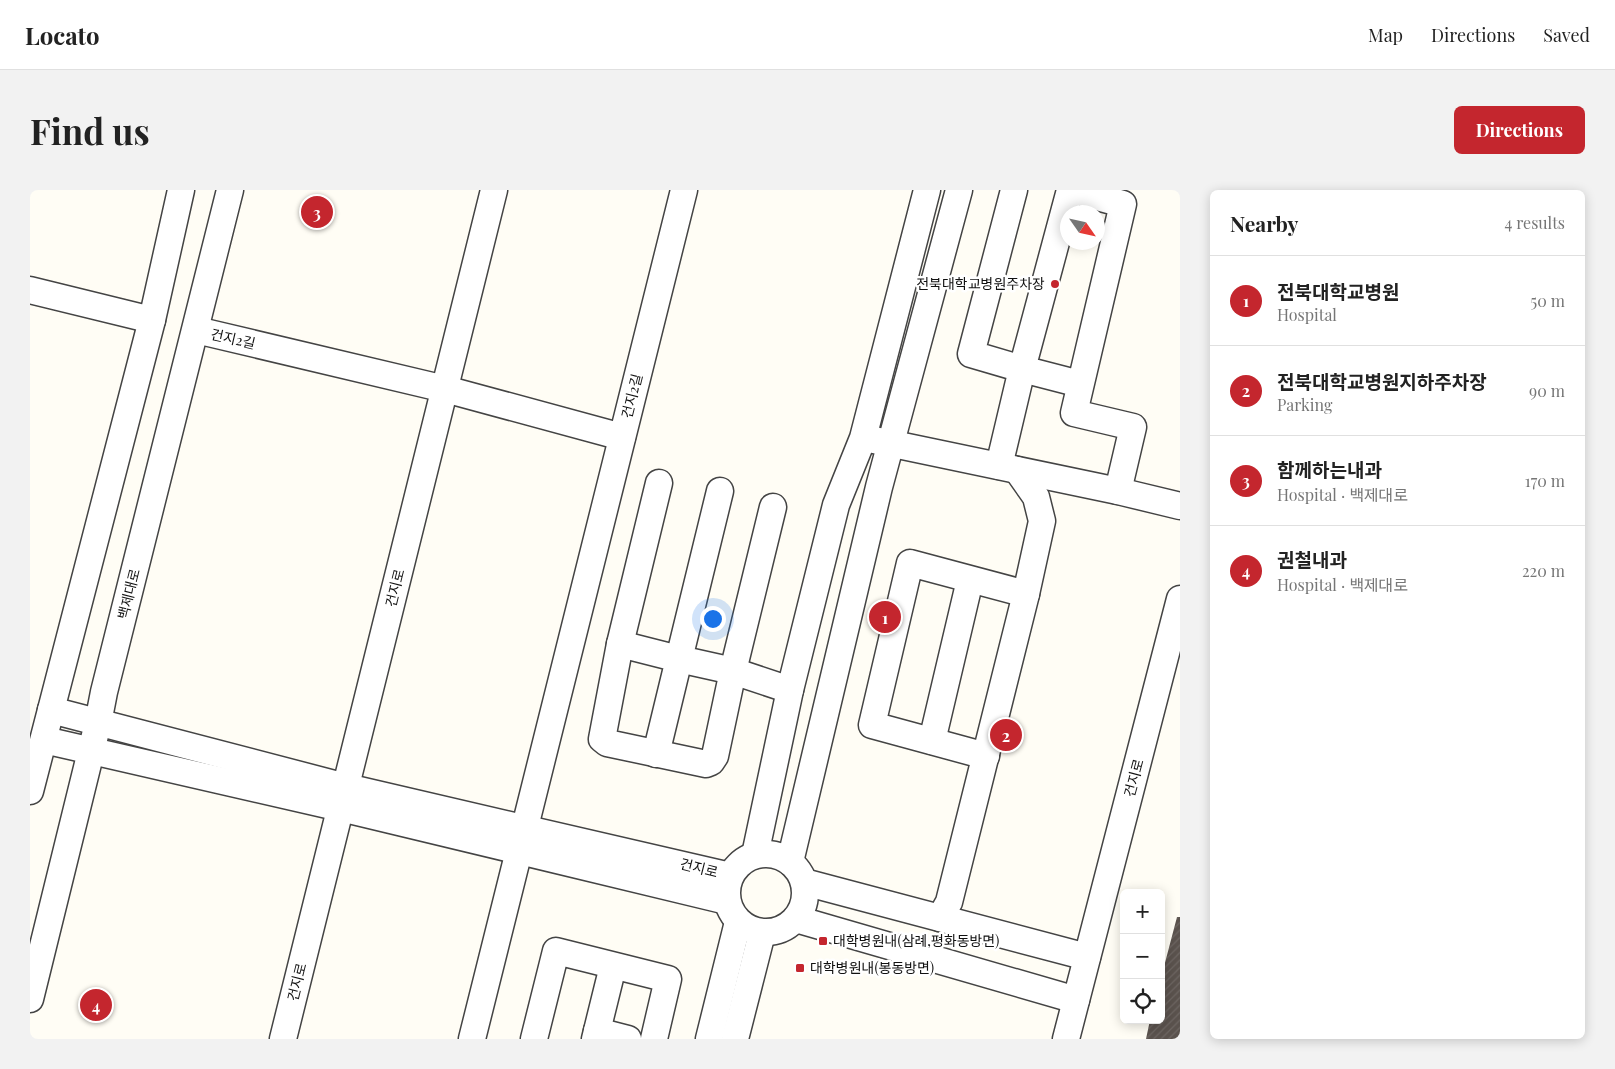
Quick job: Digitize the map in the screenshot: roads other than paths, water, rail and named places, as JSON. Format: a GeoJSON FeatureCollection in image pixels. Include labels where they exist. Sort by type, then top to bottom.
{"type":"FeatureCollection","features":[{"type":"Feature","properties":{"kind":"street"},"geometry":{"type":"LineString","coordinates":[[30,791],[152,320],[182,190]]}},
{"type":"Feature","properties":{"kind":"street","name":"백제대로"},"geometry":{"type":"LineString","coordinates":[[30,999],[36,948],[98,723],[104,692],[230,190]]}},
{"type":"Feature","properties":{"kind":"street"},"geometry":{"type":"LineString","coordinates":[[445,389],[494,190]]}},
{"type":"Feature","properties":{"kind":"street"},"geometry":{"type":"LineString","coordinates":[[927,190],[863,438],[836,505],[790,690],[756,855],[778,855],[797,872],[940,918],[1087,957]]}},
{"type":"Feature","properties":{"kind":"street"},"geometry":{"type":"LineString","coordinates":[[735,1039],[762,933],[776,932],[786,928],[802,910],[805,896],[797,872],[879,487],[959,190]]}},
{"type":"Feature","properties":{"kind":"street"},"geometry":{"type":"LineString","coordinates":[[1014,190],[971,354],[1080,384]]}},
{"type":"Feature","properties":{"kind":"street"},"geometry":{"type":"LineString","coordinates":[[1008,468],[1022,369],[1070,190],[1123,204],[1074,413],[1133,427],[1118,491]]}},
{"type":"Feature","properties":{"kind":"street","name":"건지2길"},"geometry":{"type":"LineString","coordinates":[[196,330],[445,389],[622,436],[682,199]]}},
{"type":"Feature","properties":{"kind":"street"},"geometry":{"type":"LineString","coordinates":[[30,290],[152,320]]}},
{"type":"Feature","properties":{"kind":"street","name":"건지로"},"geometry":{"type":"LineString","coordinates":[[283,1039],[445,389]]}},
{"type":"Feature","properties":{"kind":"street"},"geometry":{"type":"LineString","coordinates":[[472,1039],[622,436]]}},
{"type":"Feature","properties":{"kind":"street"},"geometry":{"type":"LineString","coordinates":[[863,438],[1118,491],[1180,506]]}},
{"type":"Feature","properties":{"kind":"street"},"geometry":{"type":"LineString","coordinates":[[940,918],[949,902],[1026,594],[1042,521],[1036,497],[1008,468]]}},
{"type":"Feature","properties":{"kind":"street"},"geometry":{"type":"LineString","coordinates":[[659,483],[620,644],[602,739],[607,743],[656,754],[706,764],[711,762],[715,756],[733,671],[773,507]]}},
{"type":"Feature","properties":{"kind":"street"},"geometry":{"type":"LineString","coordinates":[[656,754],[720,491]]}},
{"type":"Feature","properties":{"kind":"street"},"geometry":{"type":"LineString","coordinates":[[986,756],[872,725],[910,563],[1026,594]]}},
{"type":"Feature","properties":{"kind":"street"},"geometry":{"type":"LineString","coordinates":[[932,741],[970,580]]}},
{"type":"Feature","properties":{"kind":"street","name":"건지로"},"geometry":{"type":"LineString","coordinates":[[1066,1039],[1180,599]]}},
{"type":"Feature","properties":{"kind":"street"},"geometry":{"type":"LineString","coordinates":[[620,644],[733,671],[790,690]]}},
{"type":"Feature","properties":{"kind":"street","name":"건지로"},"geometry":{"type":"LineString","coordinates":[[51,710],[343,798]]}},
{"type":"Feature","properties":{"kind":"street","name":"건지로"},"geometry":{"type":"LineString","coordinates":[[44,740],[343,798],[523,840],[730,876]]}},
{"type":"Feature","properties":{"kind":"street","name":"건지로"},"geometry":{"type":"LineString","coordinates":[[523,840],[732,911],[749,929],[762,933]]}},
{"type":"Feature","properties":{"kind":"street","name":"건지로"},"geometry":{"type":"LineString","coordinates":[[732,911],[727,887],[730,876],[738,865],[756,855]]}},
{"type":"Feature","properties":{"kind":"street"},"geometry":{"type":"LineString","coordinates":[[709,1039],[732,911]]}},
{"type":"Feature","properties":{"kind":"street"},"geometry":{"type":"LineString","coordinates":[[796,919],[1076,1000]]}},
{"type":"Feature","properties":{"kind":"street"},"geometry":{"type":"LineString","coordinates":[[534,1039],[556,951],[668,979],[654,1039]]}},
{"type":"Feature","properties":{"kind":"street"},"geometry":{"type":"LineString","coordinates":[[613,966],[596,1035],[628,1039]]}},
{"type":"Feature","properties":{"kind":"place","name":"함께하는내과"},"geometry":{"type":"Point","coordinates":[317,212]}},
{"type":"Feature","properties":{"kind":"place","name":"전북대학교병원주차장"},"geometry":{"type":"Point","coordinates":[1055,284]}},
{"type":"Feature","properties":{"kind":"place","name":"전북대학교병원"},"geometry":{"type":"Point","coordinates":[885,617]}},
{"type":"Feature","properties":{"kind":"place","name":"전북대학교병원지하주차장"},"geometry":{"type":"Point","coordinates":[1006,735]}},
{"type":"Feature","properties":{"kind":"place","name":"대학병원내(삼례,평화동방면)"},"geometry":{"type":"Point","coordinates":[823,941]}},
{"type":"Feature","properties":{"kind":"place","name":"대학병원내(봉동방면)"},"geometry":{"type":"Point","coordinates":[800,968]}},
{"type":"Feature","properties":{"kind":"place","name":"권철내과"},"geometry":{"type":"Point","coordinates":[96,1005]}}]}
